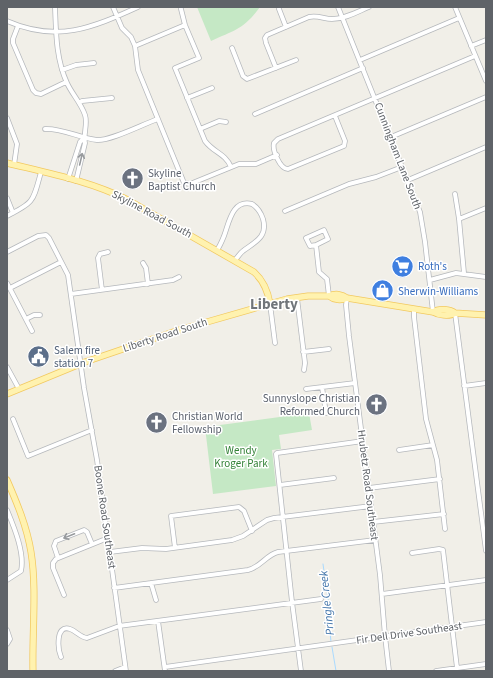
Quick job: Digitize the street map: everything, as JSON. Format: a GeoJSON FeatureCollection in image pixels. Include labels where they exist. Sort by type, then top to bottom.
{"type":"FeatureCollection","features":[{"type":"Feature","properties":{"kind":"main road","name":"Skyline Road South"},"geometry":{"type":"LineString","coordinates":[[7,163],[104,189],[117,195],[254,272],[261,279],[266,288],[270,304]]}},
{"type":"Feature","properties":{"kind":"main road","name":"Liberty Road South"},"geometry":{"type":"LineString","coordinates":[[7,394],[80,364],[179,330],[270,304],[297,298],[329,296],[332,299],[343,300],[347,298],[433,312],[436,314],[452,315],[456,313],[486,316]]}},
{"type":"Feature","properties":{"kind":"main road"},"geometry":{"type":"LineString","coordinates":[[7,480],[24,521],[32,554],[33,671]]}},
{"type":"Feature","properties":{"kind":"street"},"geometry":{"type":"LineString","coordinates":[[55,7],[57,44],[62,70],[66,82],[79,103],[86,119],[85,142],[76,181]]}},
{"type":"Feature","properties":{"kind":"street"},"geometry":{"type":"LineString","coordinates":[[113,7],[122,28],[131,37],[135,46],[137,67],[183,180],[186,184],[190,184],[231,167],[243,164],[256,164],[277,155]]}},
{"type":"Feature","properties":{"kind":"street"},"geometry":{"type":"LineString","coordinates":[[7,21],[18,26],[38,31],[56,33],[90,27],[138,7]]}},
{"type":"Feature","properties":{"kind":"street","name":"Cunningham Lane South"},"geometry":{"type":"LineString","coordinates":[[338,7],[376,99],[422,219],[433,312]]}},
{"type":"Feature","properties":{"kind":"street"},"geometry":{"type":"LineString","coordinates":[[276,68],[265,38],[270,34],[313,16],[331,19],[342,17],[368,7]]}},
{"type":"Feature","properties":{"kind":"street"},"geometry":{"type":"LineString","coordinates":[[455,7],[486,81]]}},
{"type":"Feature","properties":{"kind":"street"},"geometry":{"type":"LineString","coordinates":[[181,9],[199,58],[174,68],[200,129],[210,147],[226,157],[231,167]]}},
{"type":"Feature","properties":{"kind":"street"},"geometry":{"type":"LineString","coordinates":[[279,9],[286,27]]}},
{"type":"Feature","properties":{"kind":"street"},"geometry":{"type":"LineString","coordinates":[[360,60],[459,18]]}},
{"type":"Feature","properties":{"kind":"street"},"geometry":{"type":"LineString","coordinates":[[135,46],[186,25]]}},
{"type":"Feature","properties":{"kind":"street"},"geometry":{"type":"LineString","coordinates":[[18,26],[12,39],[33,90],[38,94],[45,93],[66,82]]}},
{"type":"Feature","properties":{"kind":"street"},"geometry":{"type":"LineString","coordinates":[[471,46],[486,40]]}},
{"type":"Feature","properties":{"kind":"street"},"geometry":{"type":"LineString","coordinates":[[232,48],[243,76],[247,79],[296,60]]}},
{"type":"Feature","properties":{"kind":"street"},"geometry":{"type":"LineString","coordinates":[[335,116],[345,141],[344,146],[288,170],[281,167],[274,145],[278,139],[475,56]]}},
{"type":"Feature","properties":{"kind":"street"},"geometry":{"type":"LineString","coordinates":[[62,70],[76,65],[94,63]]}},
{"type":"Feature","properties":{"kind":"street"},"geometry":{"type":"LineString","coordinates":[[255,114],[363,68]]}},
{"type":"Feature","properties":{"kind":"street"},"geometry":{"type":"LineString","coordinates":[[187,98],[212,88]]}},
{"type":"Feature","properties":{"kind":"street"},"geometry":{"type":"LineString","coordinates":[[391,137],[486,97]]}},
{"type":"Feature","properties":{"kind":"street"},"geometry":{"type":"LineString","coordinates":[[79,103],[112,98]]}},
{"type":"Feature","properties":{"kind":"street"},"geometry":{"type":"LineString","coordinates":[[7,118],[17,144],[14,165]]}},
{"type":"Feature","properties":{"kind":"street"},"geometry":{"type":"LineString","coordinates":[[45,129],[51,129],[84,138],[105,139],[158,119]]}},
{"type":"Feature","properties":{"kind":"street"},"geometry":{"type":"LineString","coordinates":[[200,129],[219,121],[226,122]]}},
{"type":"Feature","properties":{"kind":"street"},"geometry":{"type":"LineString","coordinates":[[68,179],[80,142],[84,138]]}},
{"type":"Feature","properties":{"kind":"street"},"geometry":{"type":"LineString","coordinates":[[408,180],[486,147]]}},
{"type":"Feature","properties":{"kind":"street"},"geometry":{"type":"LineString","coordinates":[[286,211],[349,184],[376,177],[402,167]]}},
{"type":"Feature","properties":{"kind":"street"},"geometry":{"type":"LineString","coordinates":[[7,216],[25,207],[31,202],[34,197],[41,172]]}},
{"type":"Feature","properties":{"kind":"street"},"geometry":{"type":"LineString","coordinates":[[455,194],[464,273]]}},
{"type":"Feature","properties":{"kind":"street"},"geometry":{"type":"LineString","coordinates":[[7,198],[13,213]]}},
{"type":"Feature","properties":{"kind":"street"},"geometry":{"type":"LineString","coordinates":[[217,250],[224,237],[233,210],[244,204],[252,204],[261,214],[263,221],[263,232],[254,244],[242,251],[235,260]]}},
{"type":"Feature","properties":{"kind":"street"},"geometry":{"type":"LineString","coordinates":[[459,219],[486,208]]}},
{"type":"Feature","properties":{"kind":"street"},"geometry":{"type":"LineString","coordinates":[[324,230],[328,239],[316,245],[310,246],[306,238],[324,230]]}},
{"type":"Feature","properties":{"kind":"street","name":"Boone Road Southeast"},"geometry":{"type":"LineString","coordinates":[[7,252],[44,234],[49,238],[68,276],[80,364],[92,430],[108,538],[126,669]]}},
{"type":"Feature","properties":{"kind":"street"},"geometry":{"type":"LineString","coordinates":[[316,245],[320,272],[326,278],[329,296]]}},
{"type":"Feature","properties":{"kind":"street"},"geometry":{"type":"LineString","coordinates":[[102,290],[98,258],[100,254],[108,252]]}},
{"type":"Feature","properties":{"kind":"street"},"geometry":{"type":"LineString","coordinates":[[10,288],[61,262]]}},
{"type":"Feature","properties":{"kind":"street"},"geometry":{"type":"LineString","coordinates":[[143,262],[146,268],[148,284]]}},
{"type":"Feature","properties":{"kind":"street"},"geometry":{"type":"LineString","coordinates":[[430,280],[447,275],[464,273],[486,276]]}},
{"type":"Feature","properties":{"kind":"street"},"geometry":{"type":"LineString","coordinates":[[71,294],[148,284],[173,280],[179,277]]}},
{"type":"Feature","properties":{"kind":"street"},"geometry":{"type":"LineString","coordinates":[[7,283],[32,331]]}},
{"type":"Feature","properties":{"kind":"street"},"geometry":{"type":"LineString","coordinates":[[297,298],[305,363],[304,370]]}},
{"type":"Feature","properties":{"kind":"street","name":"Hrubetz Road Southeast"},"geometry":{"type":"LineString","coordinates":[[347,298],[346,305],[376,540],[389,671]]}},
{"type":"Feature","properties":{"kind":"street"},"geometry":{"type":"LineString","coordinates":[[270,304],[275,343]]}},
{"type":"Feature","properties":{"kind":"street"},"geometry":{"type":"LineString","coordinates":[[414,309],[426,419],[440,479],[445,529]]}},
{"type":"Feature","properties":{"kind":"street"},"geometry":{"type":"LineString","coordinates":[[456,313],[464,386],[470,418],[485,532],[486,551]]}},
{"type":"Feature","properties":{"kind":"street"},"geometry":{"type":"LineString","coordinates":[[26,319],[34,315],[40,315]]}},
{"type":"Feature","properties":{"kind":"street"},"geometry":{"type":"LineString","coordinates":[[303,352],[329,349]]}},
{"type":"Feature","properties":{"kind":"street"},"geometry":{"type":"LineString","coordinates":[[7,367],[19,389]]}},
{"type":"Feature","properties":{"kind":"street"},"geometry":{"type":"LineString","coordinates":[[306,389],[356,383]]}},
{"type":"Feature","properties":{"kind":"street"},"geometry":{"type":"LineString","coordinates":[[464,386],[486,383]]}},
{"type":"Feature","properties":{"kind":"street"},"geometry":{"type":"LineString","coordinates":[[322,387],[326,413]]}},
{"type":"Feature","properties":{"kind":"street"},"geometry":{"type":"LineString","coordinates":[[13,419],[28,456],[92,430]]}},
{"type":"Feature","properties":{"kind":"street"},"geometry":{"type":"LineString","coordinates":[[301,671],[276,453],[363,441]]}},
{"type":"Feature","properties":{"kind":"street"},"geometry":{"type":"LineString","coordinates":[[399,450],[433,445]]}},
{"type":"Feature","properties":{"kind":"street"},"geometry":{"type":"LineString","coordinates":[[280,485],[334,478]]}},
{"type":"Feature","properties":{"kind":"street"},"geometry":{"type":"LineString","coordinates":[[369,488],[440,479]]}},
{"type":"Feature","properties":{"kind":"street"},"geometry":{"type":"LineString","coordinates":[[110,552],[142,548],[175,548],[232,540],[243,536],[268,520],[274,518],[371,506]]}},
{"type":"Feature","properties":{"kind":"street"},"geometry":{"type":"LineString","coordinates":[[175,548],[171,516],[239,507],[244,511],[252,531]]}},
{"type":"Feature","properties":{"kind":"street"},"geometry":{"type":"LineString","coordinates":[[7,510],[19,546],[21,565],[21,572],[7,580]]}},
{"type":"Feature","properties":{"kind":"street"},"geometry":{"type":"LineString","coordinates":[[373,522],[444,514]]}},
{"type":"Feature","properties":{"kind":"street"},"geometry":{"type":"LineString","coordinates":[[58,558],[54,544],[56,541],[63,538],[84,530],[87,532],[92,544]]}},
{"type":"Feature","properties":{"kind":"street"},"geometry":{"type":"LineString","coordinates":[[64,595],[53,568],[53,562],[58,558],[108,538]]}},
{"type":"Feature","properties":{"kind":"street"},"geometry":{"type":"LineString","coordinates":[[114,588],[252,569],[259,566],[271,554],[287,550],[376,540]]}},
{"type":"Feature","properties":{"kind":"street"},"geometry":{"type":"LineString","coordinates":[[412,553],[439,549],[443,550],[446,586],[457,668]]}},
{"type":"Feature","properties":{"kind":"street"},"geometry":{"type":"LineString","coordinates":[[382,594],[486,580]]}},
{"type":"Feature","properties":{"kind":"street"},"geometry":{"type":"LineString","coordinates":[[151,583],[156,600]]}},
{"type":"Feature","properties":{"kind":"street"},"geometry":{"type":"LineString","coordinates":[[61,657],[59,652],[59,636],[63,630],[70,629],[87,638],[120,626],[322,599]]}},
{"type":"Feature","properties":{"kind":"street"},"geometry":{"type":"LineString","coordinates":[[158,621],[165,669]]}},
{"type":"Feature","properties":{"kind":"street","name":"Fir Dell Drive Southeast"},"geometry":{"type":"LineString","coordinates":[[165,669],[298,648],[486,622]]}},
{"type":"Feature","properties":{"kind":"street"},"geometry":{"type":"LineString","coordinates":[[7,630],[10,639],[7,644]]}},
{"type":"Feature","properties":{"kind":"street"},"geometry":{"type":"LineString","coordinates":[[436,671],[486,664]]}},
{"type":"Feature","properties":{"kind":"street"},"geometry":{"type":"LineString","coordinates":[[115,671],[126,669]]}},
{"type":"Feature","properties":{"kind":"green space"},"geometry":{"type":"Polygon","coordinates":[[[197,7],[260,7],[244,25],[211,41],[197,7]]]}},
{"type":"Feature","properties":{"kind":"green space","name":"Wendy Kroger Park"},"geometry":{"type":"Polygon","coordinates":[[[309,413],[312,430],[279,435],[281,449],[272,450],[276,486],[213,494],[205,427],[309,413]]]}},
{"type":"Feature","properties":{"kind":"waterway","name":"Pringle Creek"},"geometry":{"type":"LineString","coordinates":[[323,564],[330,613],[329,621],[331,642]]}},
{"type":"Feature","properties":{"kind":"waterway","name":"Pringle Creek"},"geometry":{"type":"LineString","coordinates":[[332,647],[336,671]]}},
{"type":"Feature","properties":{"kind":"place","name":"Skyline Baptist Church"},"geometry":{"type":"Point","coordinates":[133,179]}},
{"type":"Feature","properties":{"kind":"place","name":"Roth's"},"geometry":{"type":"Point","coordinates":[402,266]}},
{"type":"Feature","properties":{"kind":"place","name":"Sherwin-Williams"},"geometry":{"type":"Point","coordinates":[383,291]}},
{"type":"Feature","properties":{"kind":"place","name":"Salem fire station 7"},"geometry":{"type":"Point","coordinates":[39,356]}},
{"type":"Feature","properties":{"kind":"place","name":"Sunnyslope Christian Reformed Church"},"geometry":{"type":"Point","coordinates":[376,404]}},
{"type":"Feature","properties":{"kind":"place","name":"Christian World Fellowship"},"geometry":{"type":"Point","coordinates":[156,422]}},
{"type":"Feature","properties":{"kind":"district","name":"Liberty"},"geometry":{"type":"Point","coordinates":[274,304]}}]}
